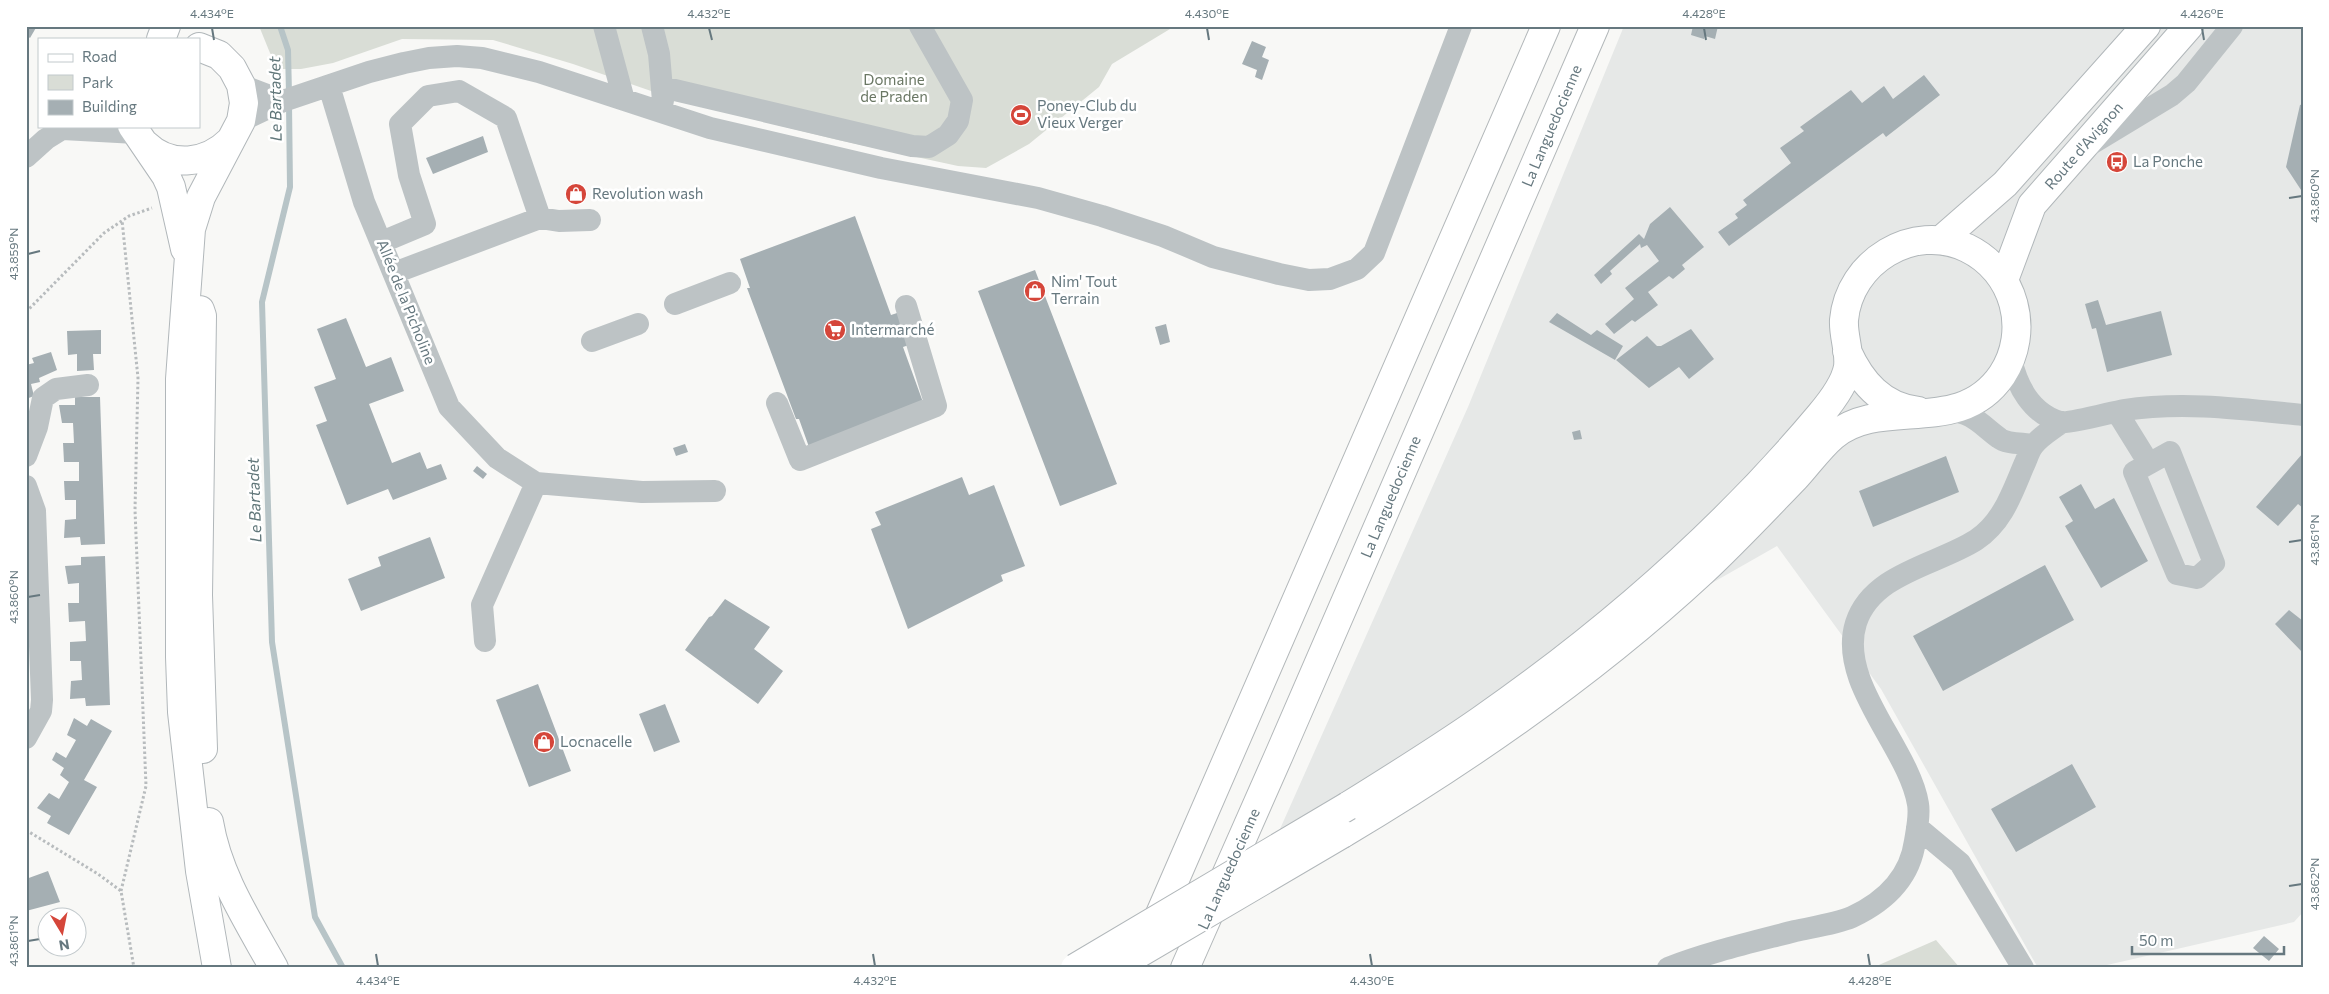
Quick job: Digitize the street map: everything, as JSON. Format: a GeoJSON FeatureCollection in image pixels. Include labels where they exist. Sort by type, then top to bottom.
{"type":"FeatureCollection","features":[{"type":"Feature","properties":{"kind":"main road"},"geometry":{"type":"LineString","coordinates":[[161,38],[166,26]]}},
{"type":"Feature","properties":{"kind":"main road"},"geometry":{"type":"LineString","coordinates":[[203,26],[209,51],[232,68],[241,85],[244,103],[237,129],[197,208],[190,239],[180,379],[180,657],[188,773],[204,895],[211,968]]}},
{"type":"Feature","properties":{"kind":"main road"},"geometry":{"type":"LineString","coordinates":[[1137,968],[1239,738],[1546,26]]}},
{"type":"Feature","properties":{"kind":"main road","name":"La Languedocienne"},"geometry":{"type":"LineString","coordinates":[[1185,968],[1280,755],[1595,26]]}},
{"type":"Feature","properties":{"kind":"main road"},"geometry":{"type":"LineString","coordinates":[[1941,240],[2005,184],[2146,26]]}},
{"type":"Feature","properties":{"kind":"main road","name":"Route d'Avignon"},"geometry":{"type":"LineString","coordinates":[[2004,280],[2032,204],[2189,26]]}},
{"type":"Feature","properties":{"kind":"main road"},"geometry":{"type":"LineString","coordinates":[[136,133],[153,151],[169,159],[187,162],[205,158],[221,150],[237,129]]}},
{"type":"Feature","properties":{"kind":"main road"},"geometry":{"type":"LineString","coordinates":[[136,133],[166,176],[174,201],[202,316],[198,595],[199,676],[210,822],[216,853],[227,882],[274,968]]}},
{"type":"Feature","properties":{"kind":"main road"},"geometry":{"type":"LineString","coordinates":[[1075,968],[1348,806],[1479,722],[1541,677],[1628,608],[1676,566],[1760,482],[1820,416],[1836,393],[1848,366],[1844,323],[1849,295],[1864,270],[1886,252],[1912,242],[1941,240],[1966,247],[1987,261],[2004,280],[2013,299],[2017,319],[2016,339],[2011,359],[2001,377],[1986,392],[1969,404],[1939,412],[1869,419],[1846,428],[1834,436],[1702,572],[1589,667],[1518,721],[1465,757],[1342,834],[1114,968]]}},
{"type":"Feature","properties":{"kind":"main road"},"geometry":{"type":"LineString","coordinates":[[1847,351],[1856,372],[1871,390],[1890,403],[1909,410],[1939,412]]}},
{"type":"Feature","properties":{"kind":"main road"},"geometry":{"type":"LineString","coordinates":[[204,895],[217,968]]}},
{"type":"Feature","properties":{"kind":"street"},"geometry":{"type":"LineString","coordinates":[[604,26],[624,100]]}},
{"type":"Feature","properties":{"kind":"street"},"geometry":{"type":"LineString","coordinates":[[652,26],[659,54],[665,114]]}},
{"type":"Feature","properties":{"kind":"street"},"geometry":{"type":"LineString","coordinates":[[662,87],[912,146],[929,148],[948,135],[958,121],[962,100],[920,26]]}},
{"type":"Feature","properties":{"kind":"street"},"geometry":{"type":"LineString","coordinates":[[237,129],[283,101],[369,72],[404,63],[457,56],[482,58],[540,72],[710,128],[790,148],[1038,198],[1164,236],[1212,257],[1279,274],[1321,280],[1341,276],[1357,269],[1374,253],[1461,26]]}},
{"type":"Feature","properties":{"kind":"street"},"geometry":{"type":"LineString","coordinates":[[2069,163],[2091,144],[2172,95],[2186,83],[2232,26]]}},
{"type":"Feature","properties":{"kind":"street"},"geometry":{"type":"LineString","coordinates":[[241,85],[283,101]]}},
{"type":"Feature","properties":{"kind":"street","name":"Allée de la Picholine"},"geometry":{"type":"LineString","coordinates":[[329,86],[364,202],[449,407],[497,458],[536,483],[642,492],[715,491]]}},
{"type":"Feature","properties":{"kind":"street"},"geometry":{"type":"LineString","coordinates":[[382,242],[425,224],[409,175],[400,124],[428,96],[459,91],[506,118],[540,218]]}},
{"type":"Feature","properties":{"kind":"street"},"geometry":{"type":"LineString","coordinates":[[26,157],[46,139],[65,128],[136,133]]}},
{"type":"Feature","properties":{"kind":"street"},"geometry":{"type":"LineString","coordinates":[[394,273],[540,218],[559,221],[590,220]]}},
{"type":"Feature","properties":{"kind":"street"},"geometry":{"type":"LineString","coordinates":[[676,304],[730,283]]}},
{"type":"Feature","properties":{"kind":"street"},"geometry":{"type":"LineString","coordinates":[[777,403],[800,460],[936,406],[906,306]]}},
{"type":"Feature","properties":{"kind":"street"},"geometry":{"type":"LineString","coordinates":[[592,341],[638,324]]}},
{"type":"Feature","properties":{"kind":"street"},"geometry":{"type":"LineString","coordinates":[[2011,359],[2017,382],[2027,398],[2041,411],[2062,422]]}},
{"type":"Feature","properties":{"kind":"street"},"geometry":{"type":"LineString","coordinates":[[26,456],[37,427],[43,398],[56,389],[88,385]]}},
{"type":"Feature","properties":{"kind":"street"},"geometry":{"type":"LineString","coordinates":[[1668,968],[1754,942],[1850,918],[1885,897],[1899,882],[1908,868],[1914,850],[1919,806],[1915,789],[1862,686],[1854,637],[1856,623],[1863,609],[1881,588],[1975,540],[1998,521],[2033,445],[2062,422],[2158,406],[2212,406],[2303,415]]}},
{"type":"Feature","properties":{"kind":"street"},"geometry":{"type":"LineString","coordinates":[[1939,412],[1962,412],[1972,416],[2000,440],[2033,445]]}},
{"type":"Feature","properties":{"kind":"street"},"geometry":{"type":"LineString","coordinates":[[2117,412],[2148,462]]}},
{"type":"Feature","properties":{"kind":"street"},"geometry":{"type":"LineString","coordinates":[[2170,452],[2214,563],[2197,578],[2177,574],[2144,498],[2134,472],[2148,462],[2170,452]]}},
{"type":"Feature","properties":{"kind":"street"},"geometry":{"type":"LineString","coordinates":[[485,641],[482,605],[536,483]]}},
{"type":"Feature","properties":{"kind":"street"},"geometry":{"type":"LineString","coordinates":[[26,486],[34,511],[42,700],[41,711],[26,738]]}},
{"type":"Feature","properties":{"kind":"street"},"geometry":{"type":"LineString","coordinates":[[1917,827],[1960,863],[2023,968]]}},
{"type":"Feature","properties":{"kind":"path"},"geometry":{"type":"LineString","coordinates":[[26,312],[104,233],[129,216],[174,201]]}},
{"type":"Feature","properties":{"kind":"path"},"geometry":{"type":"LineString","coordinates":[[122,220],[138,378],[135,510],[146,786],[121,891],[134,968]]}},
{"type":"Feature","properties":{"kind":"path"},"geometry":{"type":"LineString","coordinates":[[26,830],[98,874],[121,891]]}},
{"type":"Feature","properties":{"kind":"shaded area"},"geometry":{"type":"Polygon","coordinates":[[[1624,26],[2303,26],[2303,912],[2294,922],[2094,968],[2038,968],[1881,689],[1777,546],[1280,829],[1468,407],[1624,26]]]}},
{"type":"Feature","properties":{"kind":"green space","name":"Domaine de Praden"},"geometry":{"type":"Polygon","coordinates":[[[259,26],[1175,26],[1112,64],[1099,87],[1029,144],[986,168],[958,166],[838,140],[680,101],[573,64],[493,40],[402,39],[333,63],[301,69],[282,69],[270,53],[259,26]]]}},
{"type":"Feature","properties":{"kind":"green space"},"geometry":{"type":"Polygon","coordinates":[[[1936,940],[1960,968],[1872,968],[1936,940]]]}},
{"type":"Feature","properties":{"kind":"building"},"geometry":{"type":"Polygon","coordinates":[[[26,26],[37,26],[30,38],[26,35],[26,26]]]}},
{"type":"Feature","properties":{"kind":"building"},"geometry":{"type":"Polygon","coordinates":[[[1693,26],[1718,26],[1715,39],[1705,36],[1704,39],[1691,35],[1693,26]]]}},
{"type":"Feature","properties":{"kind":"building"},"geometry":{"type":"Polygon","coordinates":[[[1252,41],[1266,47],[1262,57],[1269,60],[1262,80],[1255,77],[1257,70],[1242,64],[1252,41]]]}},
{"type":"Feature","properties":{"kind":"building"},"geometry":{"type":"Polygon","coordinates":[[[1924,75],[1940,95],[1886,137],[1883,133],[1729,246],[1718,232],[1738,218],[1735,214],[1747,205],[1743,200],[1791,163],[1780,148],[1804,131],[1800,127],[1851,90],[1862,103],[1884,86],[1893,99],[1924,75]]]}},
{"type":"Feature","properties":{"kind":"building"},"geometry":{"type":"Polygon","coordinates":[[[2303,104],[2303,193],[2286,167],[2300,105],[2303,104]]]}},
{"type":"Feature","properties":{"kind":"building"},"geometry":{"type":"Polygon","coordinates":[[[483,136],[488,152],[433,174],[426,158],[483,136]]]}},
{"type":"Feature","properties":{"kind":"building"},"geometry":{"type":"Polygon","coordinates":[[[1670,207],[1704,247],[1682,265],[1685,269],[1673,279],[1669,276],[1648,292],[1658,305],[1635,322],[1632,320],[1614,334],[1605,324],[1634,299],[1625,288],[1659,261],[1647,245],[1641,248],[1640,244],[1610,271],[1612,274],[1601,284],[1594,275],[1639,234],[1644,239],[1650,224],[1670,207]]]}},
{"type":"Feature","properties":{"kind":"building","name":"Intermarché"},"geometry":{"type":"Polygon","coordinates":[[[855,216],[891,315],[900,312],[912,344],[903,347],[924,405],[809,447],[799,419],[796,419],[747,288],[750,288],[740,259],[855,216]]]}},
{"type":"Feature","properties":{"kind":"building"},"geometry":{"type":"Polygon","coordinates":[[[1035,270],[1117,484],[1060,506],[978,291],[1035,270]]]}},
{"type":"Feature","properties":{"kind":"building"},"geometry":{"type":"Polygon","coordinates":[[[2098,300],[2106,325],[2161,311],[2172,355],[2107,372],[2096,328],[2092,329],[2085,304],[2098,300]]]}},
{"type":"Feature","properties":{"kind":"building"},"geometry":{"type":"Polygon","coordinates":[[[1557,313],[1591,335],[1597,330],[1623,346],[1615,360],[1549,322],[1557,313]]]}},
{"type":"Feature","properties":{"kind":"building"},"geometry":{"type":"Polygon","coordinates":[[[346,318],[366,367],[391,357],[404,391],[369,404],[392,463],[420,452],[427,469],[441,464],[447,479],[393,500],[388,489],[347,505],[316,425],[327,421],[314,387],[336,379],[317,329],[346,318]]]}},
{"type":"Feature","properties":{"kind":"building"},"geometry":{"type":"Polygon","coordinates":[[[1166,324],[1170,342],[1160,345],[1155,327],[1166,324]]]}},
{"type":"Feature","properties":{"kind":"building"},"geometry":{"type":"Polygon","coordinates":[[[1691,329],[1714,359],[1689,379],[1679,367],[1649,388],[1616,360],[1647,336],[1657,346],[1661,346],[1691,329]]]}},
{"type":"Feature","properties":{"kind":"building"},"geometry":{"type":"Polygon","coordinates":[[[101,330],[101,354],[93,354],[94,370],[77,371],[77,354],[68,355],[67,331],[101,330]]]}},
{"type":"Feature","properties":{"kind":"building"},"geometry":{"type":"Polygon","coordinates":[[[51,352],[57,370],[39,378],[40,382],[31,384],[34,396],[26,399],[26,365],[34,363],[32,358],[51,352]]]}},
{"type":"Feature","properties":{"kind":"building"},"geometry":{"type":"Polygon","coordinates":[[[75,397],[100,397],[105,544],[81,545],[80,537],[64,538],[65,520],[76,519],[76,500],[65,500],[64,481],[79,481],[79,462],[64,462],[63,443],[74,443],[73,423],[62,423],[59,405],[75,405],[75,397]]]}},
{"type":"Feature","properties":{"kind":"building"},"geometry":{"type":"Polygon","coordinates":[[[1580,430],[1582,439],[1574,440],[1572,432],[1580,430]]]}},
{"type":"Feature","properties":{"kind":"building"},"geometry":{"type":"Polygon","coordinates":[[[685,444],[688,452],[676,456],[673,448],[685,444]]]}},
{"type":"Feature","properties":{"kind":"building"},"geometry":{"type":"Polygon","coordinates":[[[2303,453],[2303,508],[2298,504],[2278,526],[2256,507],[2303,453]]]}},
{"type":"Feature","properties":{"kind":"building"},"geometry":{"type":"Polygon","coordinates":[[[1946,456],[1959,492],[1873,527],[1859,491],[1946,456]]]}},
{"type":"Feature","properties":{"kind":"building"},"geometry":{"type":"Polygon","coordinates":[[[477,466],[487,474],[483,479],[473,471],[477,466]]]}},
{"type":"Feature","properties":{"kind":"building"},"geometry":{"type":"Polygon","coordinates":[[[962,477],[969,495],[994,485],[1025,566],[1001,575],[1003,581],[908,629],[871,529],[881,525],[875,512],[962,477]]]}},
{"type":"Feature","properties":{"kind":"building"},"geometry":{"type":"Polygon","coordinates":[[[2081,484],[2095,509],[2114,498],[2148,561],[2101,588],[2065,526],[2073,521],[2059,497],[2081,484]]]}},
{"type":"Feature","properties":{"kind":"building"},"geometry":{"type":"Polygon","coordinates":[[[430,537],[445,578],[361,611],[348,579],[381,566],[378,557],[430,537]]]}},
{"type":"Feature","properties":{"kind":"building"},"geometry":{"type":"Polygon","coordinates":[[[105,556],[110,705],[86,706],[85,698],[70,699],[71,681],[82,680],[81,661],[70,661],[70,642],[86,641],[85,621],[69,622],[68,603],[79,603],[79,583],[68,584],[65,566],[81,565],[81,557],[105,556]]]}},
{"type":"Feature","properties":{"kind":"building"},"geometry":{"type":"Polygon","coordinates":[[[2045,565],[2074,620],[1943,691],[1913,636],[2045,565]]]}},
{"type":"Feature","properties":{"kind":"building"},"geometry":{"type":"Polygon","coordinates":[[[725,599],[770,627],[754,649],[783,671],[758,704],[685,650],[725,599]]]}},
{"type":"Feature","properties":{"kind":"building"},"geometry":{"type":"Polygon","coordinates":[[[2289,610],[2303,621],[2303,653],[2275,624],[2289,610]]]}},
{"type":"Feature","properties":{"kind":"building"},"geometry":{"type":"Polygon","coordinates":[[[538,684],[571,771],[529,787],[496,700],[538,684]]]}},
{"type":"Feature","properties":{"kind":"building"},"geometry":{"type":"Polygon","coordinates":[[[665,704],[680,742],[654,752],[639,714],[665,704]]]}},
{"type":"Feature","properties":{"kind":"building"},"geometry":{"type":"Polygon","coordinates":[[[74,718],[87,726],[91,719],[112,731],[84,780],[97,787],[69,835],[47,823],[51,816],[37,808],[49,793],[59,799],[69,782],[60,775],[64,768],[52,760],[56,752],[66,758],[76,740],[67,735],[74,718]]]}},
{"type":"Feature","properties":{"kind":"building"},"geometry":{"type":"Polygon","coordinates":[[[2072,764],[2096,807],[2016,852],[1991,809],[2072,764]]]}},
{"type":"Feature","properties":{"kind":"building"},"geometry":{"type":"Polygon","coordinates":[[[48,871],[60,902],[38,906],[38,908],[26,911],[26,879],[48,871]]]}},
{"type":"Feature","properties":{"kind":"building"},"geometry":{"type":"Polygon","coordinates":[[[2264,936],[2279,949],[2269,961],[2253,948],[2264,936]]]}},
{"type":"Feature","properties":{"kind":"waterway","name":"Le Bartadet"},"geometry":{"type":"LineString","coordinates":[[280,26],[288,50],[289,94]]}},
{"type":"Feature","properties":{"kind":"waterway","name":"Le Bartadet"},"geometry":{"type":"LineString","coordinates":[[289,104],[290,187],[262,302],[272,642],[315,917],[343,968]]}},
{"type":"Feature","properties":{"kind":"place","name":"Poney-Club du Vieux Verger"},"geometry":{"type":"Point","coordinates":[1021,115]}},
{"type":"Feature","properties":{"kind":"place","name":"La Ponche"},"geometry":{"type":"Point","coordinates":[2117,162]}},
{"type":"Feature","properties":{"kind":"place","name":"Revolution wash"},"geometry":{"type":"Point","coordinates":[576,194]}},
{"type":"Feature","properties":{"kind":"place","name":"Nim' Tout Terrain"},"geometry":{"type":"Point","coordinates":[1035,291]}},
{"type":"Feature","properties":{"kind":"place","name":"Intermarché"},"geometry":{"type":"Point","coordinates":[835,330]}},
{"type":"Feature","properties":{"kind":"place","name":"Locnacelle"},"geometry":{"type":"Point","coordinates":[544,742]}}]}
